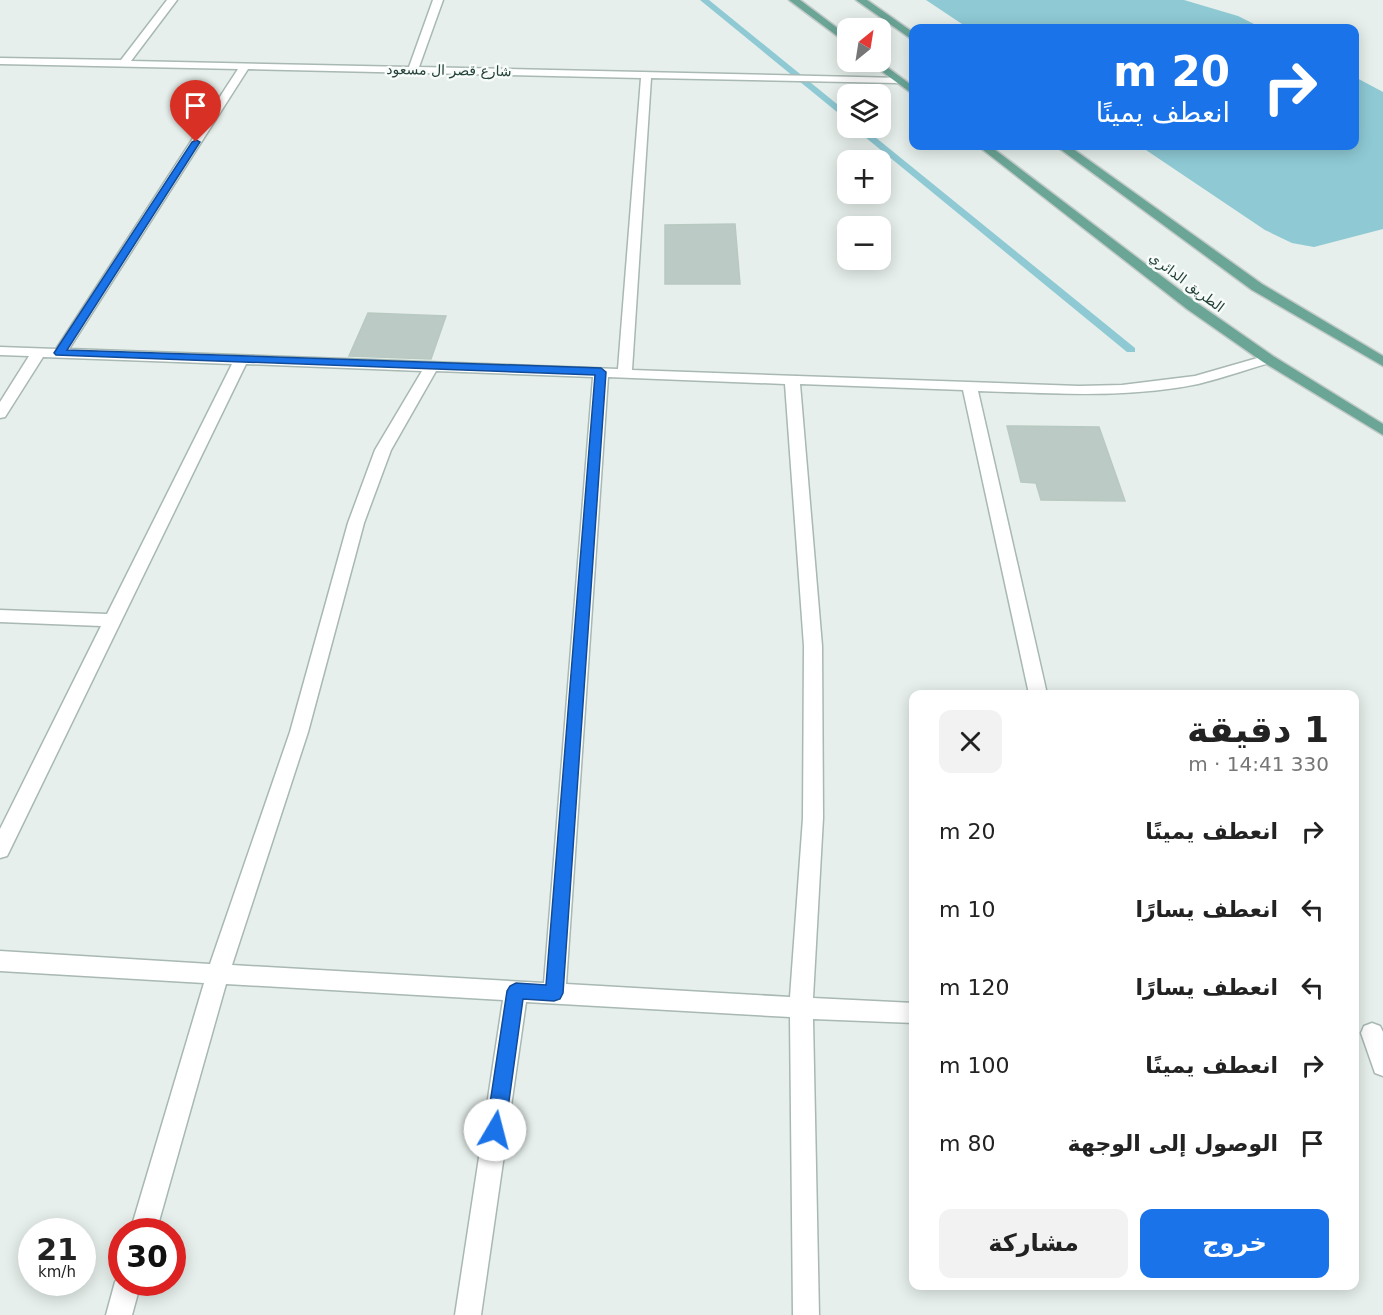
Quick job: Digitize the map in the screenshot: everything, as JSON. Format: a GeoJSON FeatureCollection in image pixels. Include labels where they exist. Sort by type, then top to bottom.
{"type":"FeatureCollection","features":[{"type":"Feature","properties":{"kind":"main road"},"geometry":{"type":"LineString","coordinates":[[794,0],[837,33]]}},
{"type":"Feature","properties":{"kind":"main road"},"geometry":{"type":"LineString","coordinates":[[861,0],[909,34]]}},
{"type":"Feature","properties":{"kind":"main road"},"geometry":{"type":"LineString","coordinates":[[887,72],[909,88]]}},
{"type":"Feature","properties":{"kind":"main road","name":"الطريق الدائري"},"geometry":{"type":"LineString","coordinates":[[988,150],[1192,306],[1268,359],[1383,430]]}},
{"type":"Feature","properties":{"kind":"main road"},"geometry":{"type":"LineString","coordinates":[[1068,150],[1257,287],[1383,362]]}},
{"type":"Feature","properties":{"kind":"street"},"geometry":{"type":"LineString","coordinates":[[124,63],[172,0]]}},
{"type":"Feature","properties":{"kind":"street"},"geometry":{"type":"LineString","coordinates":[[412,70],[438,0]]}},
{"type":"Feature","properties":{"kind":"street","name":"شارع قصر ال مسعود"},"geometry":{"type":"LineString","coordinates":[[0,61],[897,80]]}},
{"type":"Feature","properties":{"kind":"street"},"geometry":{"type":"LineString","coordinates":[[60,353],[245,66]]}},
{"type":"Feature","properties":{"kind":"street"},"geometry":{"type":"LineString","coordinates":[[625,373],[646,75]]}},
{"type":"Feature","properties":{"kind":"street"},"geometry":{"type":"LineString","coordinates":[[0,351],[1079,390],[1122,389],[1196,380],[1268,359]]}},
{"type":"Feature","properties":{"kind":"street"},"geometry":{"type":"LineString","coordinates":[[0,414],[39,352]]}},
{"type":"Feature","properties":{"kind":"street"},"geometry":{"type":"LineString","coordinates":[[0,850],[241,359]]}},
{"type":"Feature","properties":{"kind":"street"},"geometry":{"type":"LineString","coordinates":[[147,1218],[218,973],[299,732],[356,523],[383,450],[432,366]]}},
{"type":"Feature","properties":{"kind":"street"},"geometry":{"type":"LineString","coordinates":[[554,993],[601,372]]}},
{"type":"Feature","properties":{"kind":"street"},"geometry":{"type":"LineString","coordinates":[[792,379],[813,646],[813,818],[801,1008],[806,1315]]}},
{"type":"Feature","properties":{"kind":"street"},"geometry":{"type":"LineString","coordinates":[[969,385],[1037,690]]}},
{"type":"Feature","properties":{"kind":"street"},"geometry":{"type":"LineString","coordinates":[[0,616],[113,620]]}},
{"type":"Feature","properties":{"kind":"street"},"geometry":{"type":"LineString","coordinates":[[0,961],[801,1008],[909,1012]]}},
{"type":"Feature","properties":{"kind":"street"},"geometry":{"type":"LineString","coordinates":[[468,1315],[516,991]]}},
{"type":"Feature","properties":{"kind":"street"},"geometry":{"type":"LineString","coordinates":[[1370,1033],[1383,1065]]}},
{"type":"Feature","properties":{"kind":"street"},"geometry":{"type":"LineString","coordinates":[[119,1315],[124,1296]]}},
{"type":"Feature","properties":{"kind":"water"},"geometry":{"type":"Polygon","coordinates":[[[926,0],[1184,0],[1238,16],[1254,24],[962,24],[926,0]]]}},
{"type":"Feature","properties":{"kind":"water"},"geometry":{"type":"Polygon","coordinates":[[[1359,79],[1383,92],[1383,229],[1314,247],[1292,243],[1265,230],[1146,150],[1359,150],[1359,79]]]}},
{"type":"Feature","properties":{"kind":"building"},"geometry":{"type":"Polygon","coordinates":[[[735,224],[740,284],[665,284],[665,225],[735,224]]]}},
{"type":"Feature","properties":{"kind":"building"},"geometry":{"type":"Polygon","coordinates":[[[368,313],[446,316],[431,359],[349,356],[368,313]]]}},
{"type":"Feature","properties":{"kind":"building"},"geometry":{"type":"Polygon","coordinates":[[[1007,426],[1099,427],[1125,501],[1041,500],[1036,483],[1021,482],[1007,426]]]}},
{"type":"Feature","properties":{"kind":"waterway"},"geometry":{"type":"LineString","coordinates":[[704,0],[837,109]]}},
{"type":"Feature","properties":{"kind":"waterway"},"geometry":{"type":"LineString","coordinates":[[871,138],[1131,350]]}},
{"type":"Feature","properties":{"kind":"route"},"geometry":{"type":"LineString","coordinates":[[196,142],[60,353],[601,372],[554,993],[516,991],[495,1130]]}}]}
